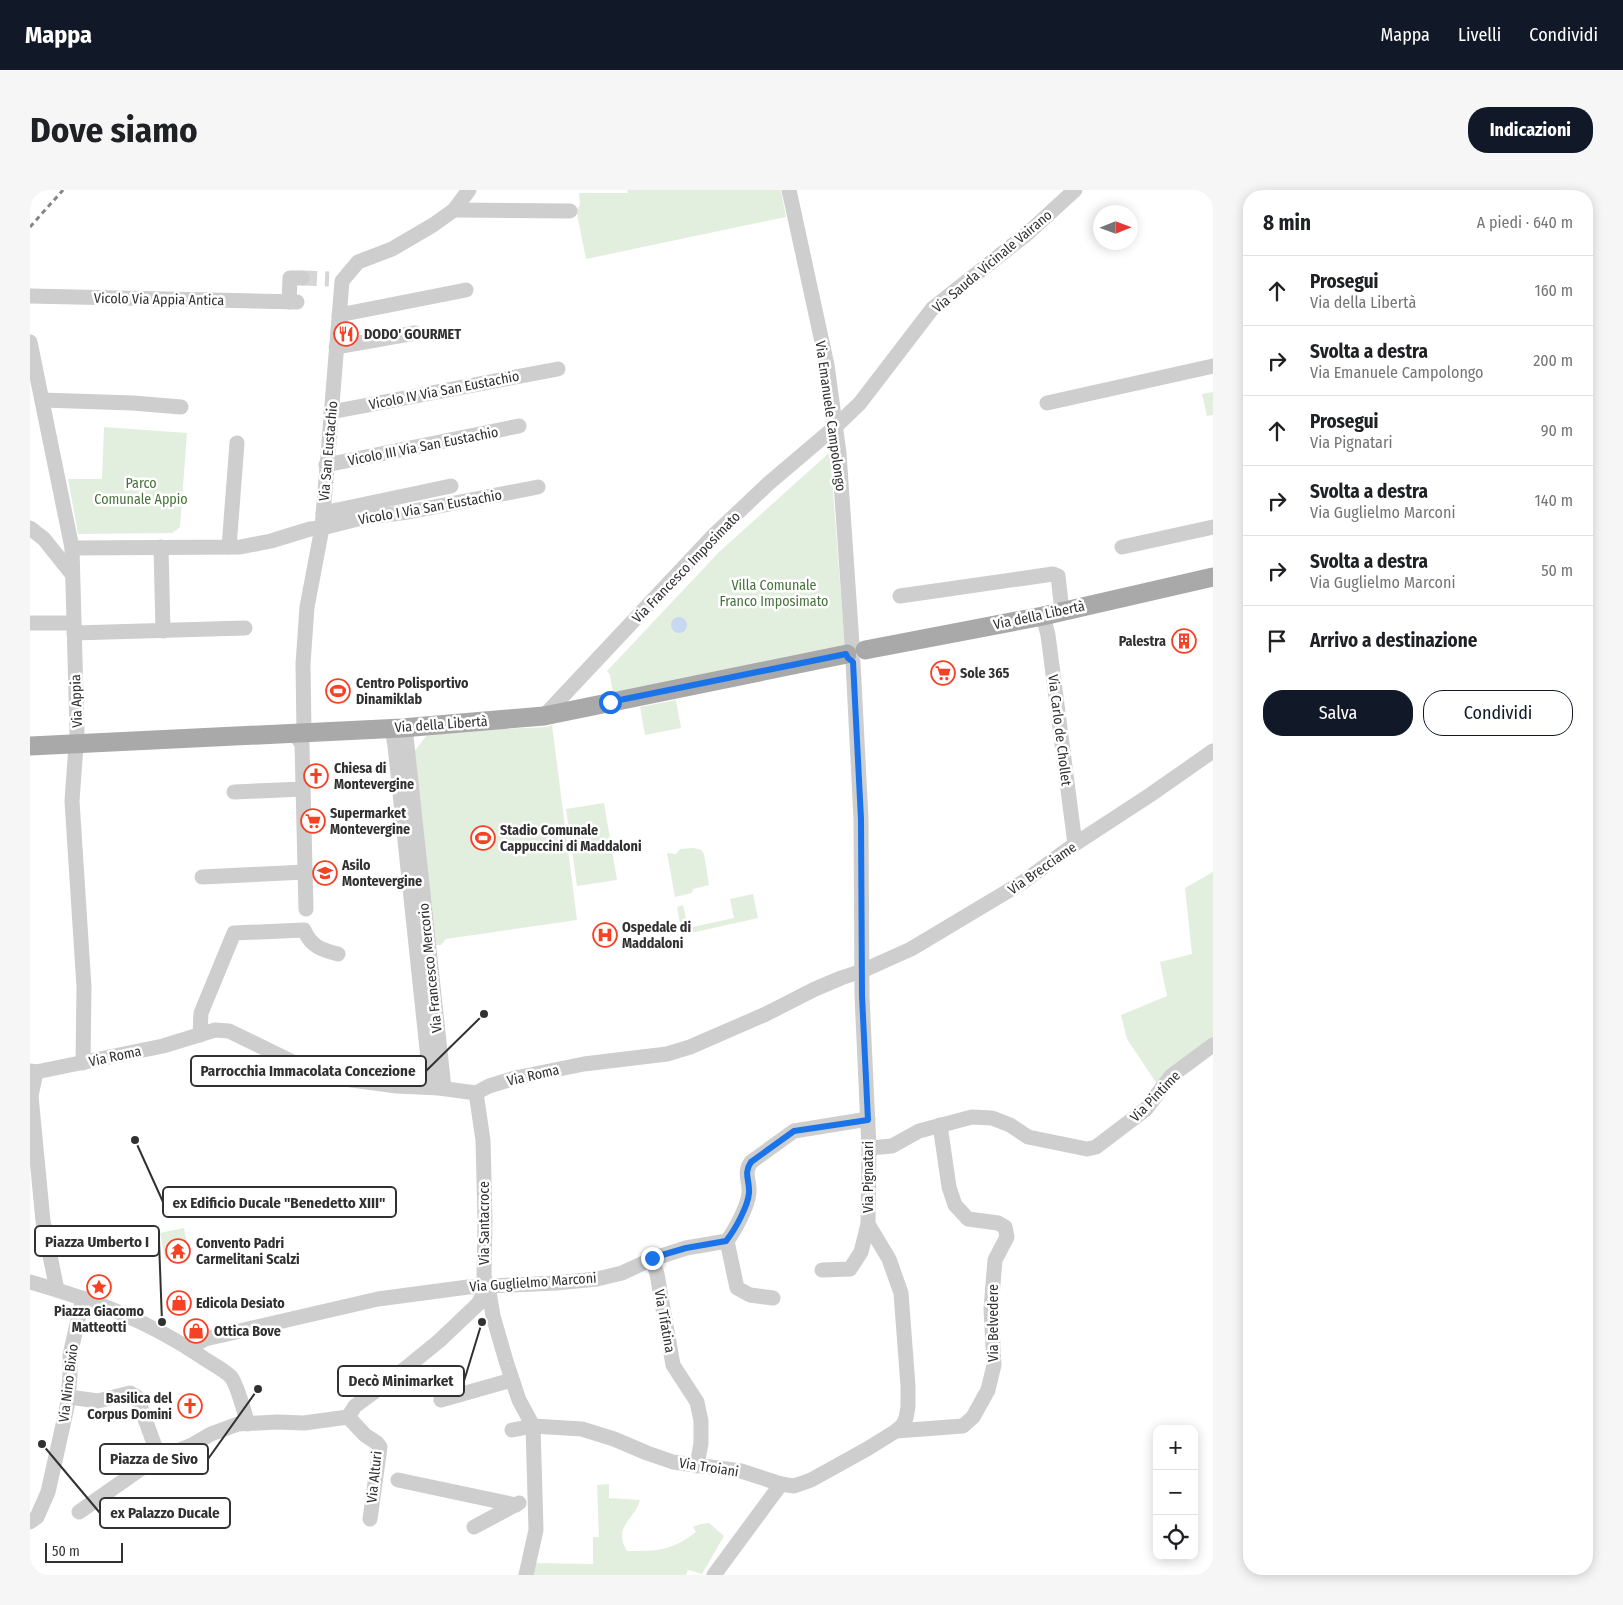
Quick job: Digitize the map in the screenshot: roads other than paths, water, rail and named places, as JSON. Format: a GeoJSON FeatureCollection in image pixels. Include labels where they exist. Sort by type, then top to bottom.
{"type":"FeatureCollection","features":[{"type":"Feature","properties":{"kind":"main road","name":"Via della Libertà"},"geometry":{"type":"LineString","coordinates":[[30,746],[399,728],[544,716],[854,652],[1043,616],[1213,577]]}},
{"type":"Feature","properties":{"kind":"street","name":"Via San Eustachio"},"geometry":{"type":"LineString","coordinates":[[306,909],[302,744],[299,732],[306,618],[322,528],[342,282],[337,279],[358,262],[392,249],[433,225],[454,210],[469,190]]}},
{"type":"Feature","properties":{"kind":"street","name":"Via Emanuele Campolongo"},"geometry":{"type":"LineString","coordinates":[[789,190],[827,365],[839,463],[854,652],[861,819],[862,971]]}},
{"type":"Feature","properties":{"kind":"street","name":"Via Sauda Vicinale Vairano"},"geometry":{"type":"LineString","coordinates":[[835,427],[860,404],[932,309],[1028,233],[1075,190]]}},
{"type":"Feature","properties":{"kind":"street"},"geometry":{"type":"LineString","coordinates":[[454,210],[570,211]]}},
{"type":"Feature","properties":{"kind":"street","name":"Vicolo Via Appia Antica"},"geometry":{"type":"LineString","coordinates":[[30,296],[293,302],[290,278],[302,278]]}},
{"type":"Feature","properties":{"kind":"street"},"geometry":{"type":"LineString","coordinates":[[339,315],[466,290]]}},
{"type":"Feature","properties":{"kind":"street"},"geometry":{"type":"LineString","coordinates":[[336,347],[415,333]]}},
{"type":"Feature","properties":{"kind":"street","name":"Via Appia"},"geometry":{"type":"LineString","coordinates":[[30,342],[72,548],[77,732],[72,801],[84,987],[83,1062]]}},
{"type":"Feature","properties":{"kind":"street"},"geometry":{"type":"LineString","coordinates":[[1047,403],[1213,366]]}},
{"type":"Feature","properties":{"kind":"street","name":"Vicolo IV Via San Eustachio"},"geometry":{"type":"LineString","coordinates":[[331,412],[558,369]]}},
{"type":"Feature","properties":{"kind":"street"},"geometry":{"type":"LineString","coordinates":[[42,400],[182,406]]}},
{"type":"Feature","properties":{"kind":"street","name":"Vicolo III Via San Eustachio"},"geometry":{"type":"LineString","coordinates":[[326,465],[519,426]]}},
{"type":"Feature","properties":{"kind":"street","name":"Via Francesco Imposimato"},"geometry":{"type":"LineString","coordinates":[[544,716],[714,535],[770,483],[835,427]]}},
{"type":"Feature","properties":{"kind":"street"},"geometry":{"type":"LineString","coordinates":[[229,547],[237,443]]}},
{"type":"Feature","properties":{"kind":"street"},"geometry":{"type":"LineString","coordinates":[[323,513],[451,486]]}},
{"type":"Feature","properties":{"kind":"street","name":"Vicolo I Via San Eustachio"},"geometry":{"type":"LineString","coordinates":[[322,528],[362,518],[408,512],[538,487]]}},
{"type":"Feature","properties":{"kind":"street"},"geometry":{"type":"LineString","coordinates":[[30,528],[44,539],[72,574]]}},
{"type":"Feature","properties":{"kind":"street"},"geometry":{"type":"LineString","coordinates":[[72,548],[229,547],[271,541],[310,529],[322,528]]}},
{"type":"Feature","properties":{"kind":"street"},"geometry":{"type":"LineString","coordinates":[[1122,546],[1213,528]]}},
{"type":"Feature","properties":{"kind":"street"},"geometry":{"type":"LineString","coordinates":[[160,547],[163,630]]}},
{"type":"Feature","properties":{"kind":"street"},"geometry":{"type":"LineString","coordinates":[[900,596],[1054,574],[1058,576],[1060,582],[1062,611]]}},
{"type":"Feature","properties":{"kind":"street","name":"Via Carlo de Chollet"},"geometry":{"type":"LineString","coordinates":[[1043,616],[1048,635],[1075,844]]}},
{"type":"Feature","properties":{"kind":"street"},"geometry":{"type":"LineString","coordinates":[[30,623],[73,628],[163,630],[245,628]]}},
{"type":"Feature","properties":{"kind":"street","name":"Via Francesco Mercorio"},"geometry":{"type":"LineString","coordinates":[[399,728],[395,746],[437,1088]]}},
{"type":"Feature","properties":{"kind":"street","name":"Via Brecciame"},"geometry":{"type":"LineString","coordinates":[[862,971],[911,949],[1023,882],[1075,844],[1213,751]]}},
{"type":"Feature","properties":{"kind":"street"},"geometry":{"type":"LineString","coordinates":[[234,792],[303,788]]}},
{"type":"Feature","properties":{"kind":"street"},"geometry":{"type":"LineString","coordinates":[[202,877],[306,872]]}},
{"type":"Feature","properties":{"kind":"street"},"geometry":{"type":"LineString","coordinates":[[200,1035],[201,1014],[234,932],[304,930],[307,938],[318,949],[338,954]]}},
{"type":"Feature","properties":{"kind":"street","name":"Via Roma"},"geometry":{"type":"LineString","coordinates":[[33,1071],[163,1046],[216,1030],[229,1031],[307,1069],[329,1077],[397,1086],[437,1088],[476,1093],[489,1086],[515,1078],[584,1064],[667,1054],[690,1047],[766,1014],[823,985],[862,971]]}},
{"type":"Feature","properties":{"kind":"street","name":"Via Pignatari"},"geometry":{"type":"LineString","coordinates":[[862,971],[869,1148],[868,1224],[889,1259],[901,1293],[904,1325],[908,1407],[903,1425],[896,1432]]}},
{"type":"Feature","properties":{"kind":"street","name":"Via Pintime"},"geometry":{"type":"LineString","coordinates":[[869,1148],[892,1146],[919,1131],[972,1117],[992,1118],[1010,1125],[1028,1136],[1087,1149],[1096,1147],[1146,1109],[1171,1076],[1213,1045]]}},
{"type":"Feature","properties":{"kind":"street"},"geometry":{"type":"LineString","coordinates":[[33,1071],[31,1096],[43,1222],[57,1290]]}},
{"type":"Feature","properties":{"kind":"street","name":"Via Santacroce"},"geometry":{"type":"LineString","coordinates":[[476,1093],[483,1140],[484,1277],[512,1380],[519,1400],[533,1426],[536,1530],[526,1575]]}},
{"type":"Feature","properties":{"kind":"street"},"geometry":{"type":"LineString","coordinates":[[773,1298],[750,1295],[737,1288],[726,1241],[731,1235],[749,1193],[747,1169],[751,1162],[794,1131],[868,1120]]}},
{"type":"Feature","properties":{"kind":"street","name":"Via Belvedere"},"geometry":{"type":"LineString","coordinates":[[896,1432],[962,1426],[973,1417],[988,1390],[994,1365],[991,1309],[995,1260],[1007,1237],[1005,1227],[998,1223],[968,1219],[955,1205],[949,1187],[940,1124]]}},
{"type":"Feature","properties":{"kind":"street"},"geometry":{"type":"LineString","coordinates":[[822,1270],[850,1269],[861,1252],[868,1224]]}},
{"type":"Feature","properties":{"kind":"street","name":"Via Guglielmo Marconi"},"geometry":{"type":"LineString","coordinates":[[188,1348],[204,1339],[378,1299],[468,1287],[597,1279],[622,1273],[652,1258],[686,1248],[726,1241]]}},
{"type":"Feature","properties":{"kind":"street","name":"Via Tifatina"},"geometry":{"type":"LineString","coordinates":[[652,1258],[657,1274],[673,1365],[697,1402],[701,1421],[697,1466]]}},
{"type":"Feature","properties":{"kind":"street"},"geometry":{"type":"LineString","coordinates":[[30,1282],[83,1298],[128,1315],[188,1348],[231,1377],[248,1424]]}},
{"type":"Feature","properties":{"kind":"street"},"geometry":{"type":"LineString","coordinates":[[79,1512],[149,1463],[211,1434],[238,1424],[304,1423],[348,1417],[355,1406],[439,1341],[478,1304],[488,1286]]}},
{"type":"Feature","properties":{"kind":"street","name":"Via Nino Bixio"},"geometry":{"type":"LineString","coordinates":[[30,1522],[38,1517],[48,1492],[68,1397],[70,1355],[83,1298]]}},
{"type":"Feature","properties":{"kind":"street"},"geometry":{"type":"LineString","coordinates":[[441,1400],[512,1380]]}},
{"type":"Feature","properties":{"kind":"street"},"geometry":{"type":"LineString","coordinates":[[68,1397],[98,1401],[130,1393],[137,1397],[157,1452],[162,1458]]}},
{"type":"Feature","properties":{"kind":"street","name":"Via Alturi"},"geometry":{"type":"LineString","coordinates":[[348,1417],[365,1435],[380,1447],[370,1519]]}},
{"type":"Feature","properties":{"kind":"street","name":"Via Troiani"},"geometry":{"type":"LineString","coordinates":[[512,1430],[533,1426],[582,1429],[614,1439],[673,1462],[741,1471],[781,1484],[794,1486],[811,1480],[896,1432]]}},
{"type":"Feature","properties":{"kind":"street"},"geometry":{"type":"LineString","coordinates":[[398,1480],[516,1505]]}},
{"type":"Feature","properties":{"kind":"street"},"geometry":{"type":"LineString","coordinates":[[714,1575],[781,1484]]}},
{"type":"Feature","properties":{"kind":"street"},"geometry":{"type":"LineString","coordinates":[[474,1527],[536,1494]]}},
{"type":"Feature","properties":{"kind":"water"},"geometry":{"type":"Polygon","coordinates":[[[679,617],[687,625],[679,633],[671,625],[679,617]]]}},
{"type":"Feature","properties":{"kind":"tunnel"},"geometry":{"type":"LineString","coordinates":[[302,278],[329,279]]}},
{"type":"Feature","properties":{"kind":"railway"},"geometry":{"type":"LineString","coordinates":[[30,227],[63,190]]}},
{"type":"Feature","properties":{"kind":"place","name":"DODO' GOURMET"},"geometry":{"type":"Point","coordinates":[346,334]}},
{"type":"Feature","properties":{"kind":"place","name":"Palestra"},"geometry":{"type":"Point","coordinates":[1184,641]}},
{"type":"Feature","properties":{"kind":"place","name":"Sole 365"},"geometry":{"type":"Point","coordinates":[943,673]}},
{"type":"Feature","properties":{"kind":"place","name":"Centro Polisportivo Dinamiklab"},"geometry":{"type":"Point","coordinates":[338,691]}},
{"type":"Feature","properties":{"kind":"place","name":"Chiesa di Montevergine"},"geometry":{"type":"Point","coordinates":[316,776]}},
{"type":"Feature","properties":{"kind":"place","name":"Supermarket Montevergine"},"geometry":{"type":"Point","coordinates":[313,821]}},
{"type":"Feature","properties":{"kind":"place","name":"Stadio Comunale Cappuccini di Maddaloni"},"geometry":{"type":"Point","coordinates":[483,838]}},
{"type":"Feature","properties":{"kind":"place","name":"Asilo Montevergine"},"geometry":{"type":"Point","coordinates":[325,873]}},
{"type":"Feature","properties":{"kind":"place","name":"Ospedale di Maddaloni"},"geometry":{"type":"Point","coordinates":[605,935]}},
{"type":"Feature","properties":{"kind":"place","name":"Parrocchia Immacolata Concezione"},"geometry":{"type":"Point","coordinates":[484,1014]}},
{"type":"Feature","properties":{"kind":"place","name":"ex Edificio Ducale \"Benedetto XIII\""},"geometry":{"type":"Point","coordinates":[135,1140]}},
{"type":"Feature","properties":{"kind":"place","name":"Convento Padri Carmelitani Scalzi"},"geometry":{"type":"Point","coordinates":[178,1251]}},
{"type":"Feature","properties":{"kind":"place","name":"Piazza Giacomo Matteotti"},"geometry":{"type":"Point","coordinates":[99,1287]}},
{"type":"Feature","properties":{"kind":"place","name":"Edicola Desiato"},"geometry":{"type":"Point","coordinates":[179,1303]}},
{"type":"Feature","properties":{"kind":"place","name":"Piazza Umberto I"},"geometry":{"type":"Point","coordinates":[162,1322]}},
{"type":"Feature","properties":{"kind":"place","name":"Decò Minimarket"},"geometry":{"type":"Point","coordinates":[482,1322]}},
{"type":"Feature","properties":{"kind":"place","name":"Ottica Bove"},"geometry":{"type":"Point","coordinates":[196,1331]}},
{"type":"Feature","properties":{"kind":"place","name":"Piazza de Sivo"},"geometry":{"type":"Point","coordinates":[258,1389]}},
{"type":"Feature","properties":{"kind":"place","name":"Basilica del Corpus Domini"},"geometry":{"type":"Point","coordinates":[190,1406]}},
{"type":"Feature","properties":{"kind":"place","name":"ex Palazzo Ducale"},"geometry":{"type":"Point","coordinates":[42,1444]}},
{"type":"Feature","properties":{"kind":"park label","name":"Parco Comunale Appio"},"geometry":{"type":"Point","coordinates":[141,492]}},
{"type":"Feature","properties":{"kind":"park label","name":"Villa Comunale Franco Imposimato"},"geometry":{"type":"Point","coordinates":[774,594]}}]}
